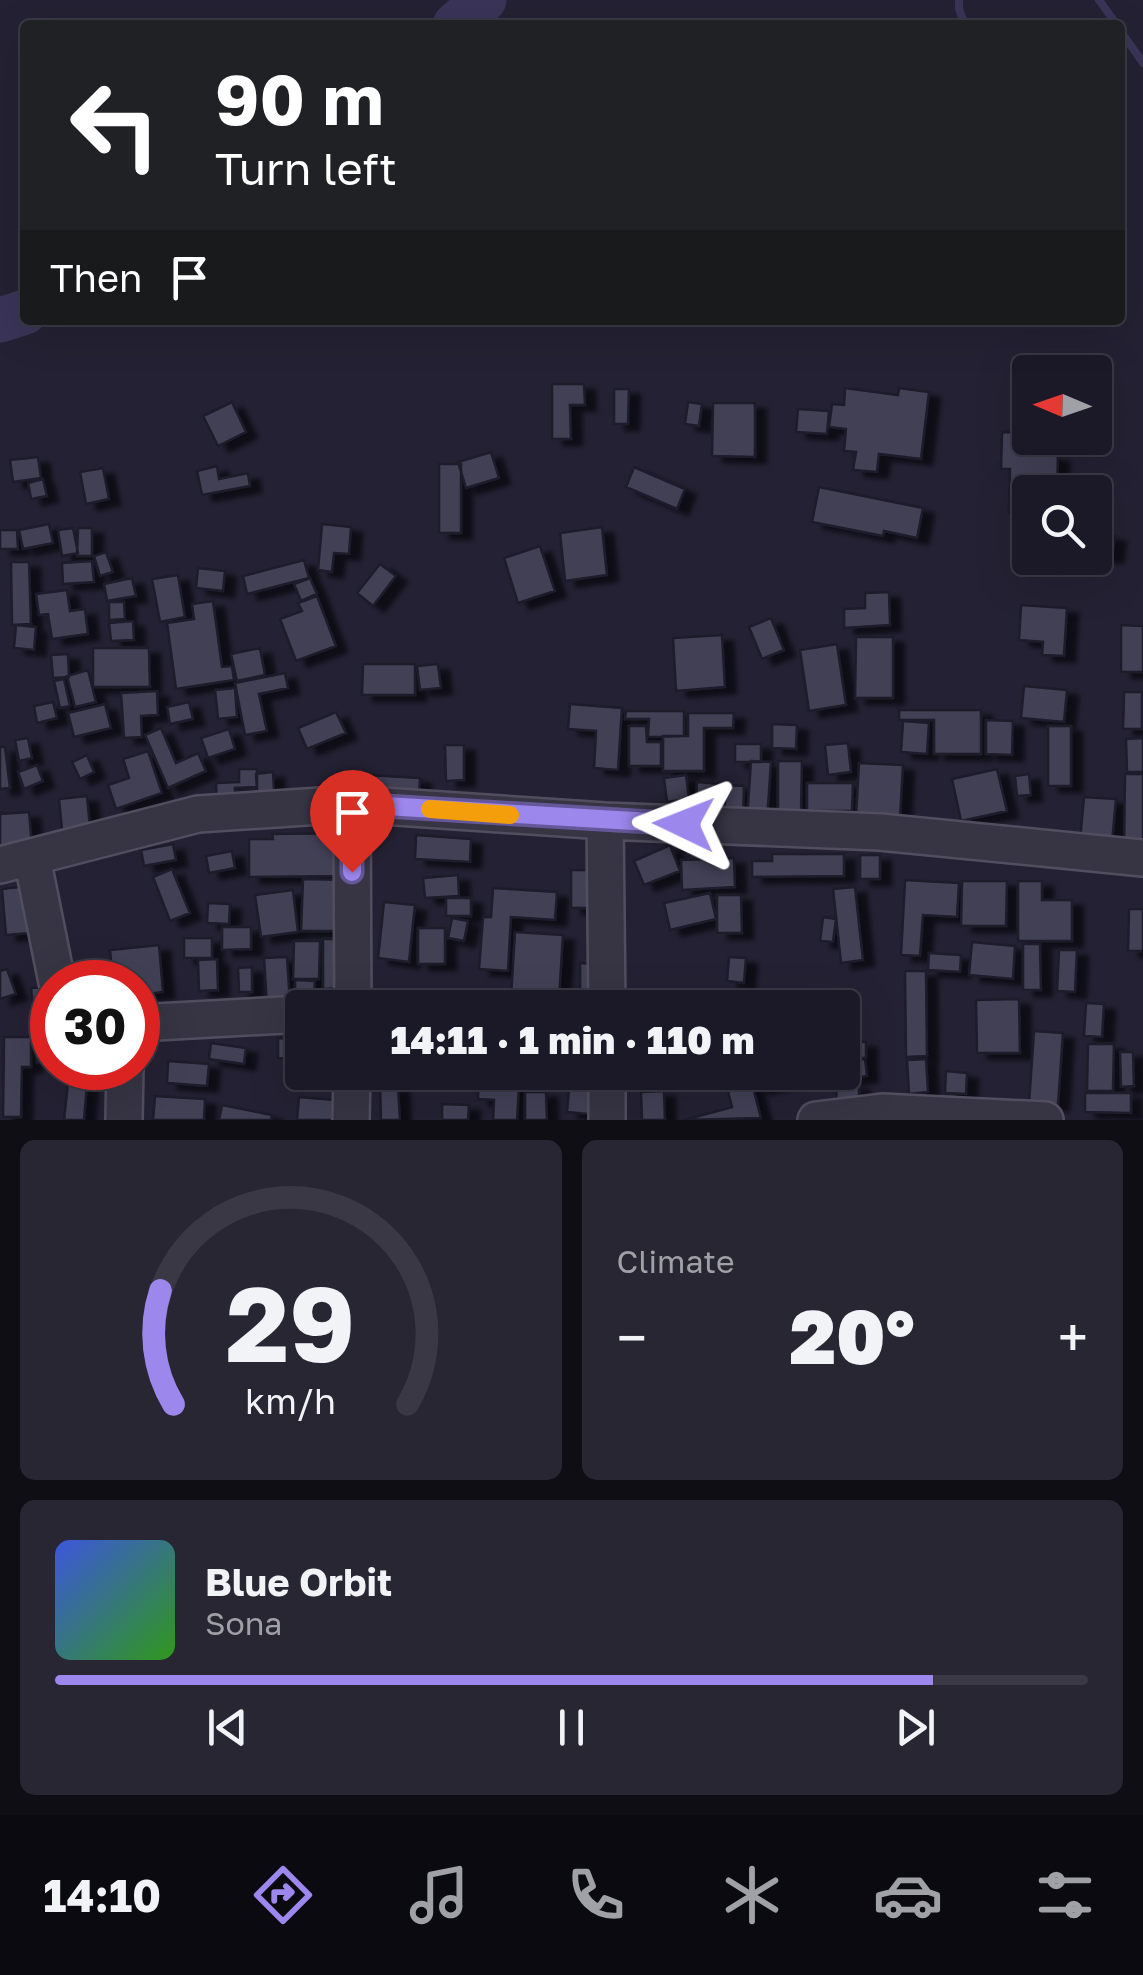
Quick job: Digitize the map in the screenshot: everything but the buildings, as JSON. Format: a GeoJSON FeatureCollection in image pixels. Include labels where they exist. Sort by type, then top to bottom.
{"type":"FeatureCollection","features":[{"type":"Feature","properties":{"kind":"street"},"geometry":{"type":"LineString","coordinates":[[352,804],[354,990]]}},
{"type":"Feature","properties":{"kind":"street"},"geometry":{"type":"LineString","coordinates":[[50,960],[16,861],[198,814],[352,804],[606,821],[880,832],[1143,858]]}},
{"type":"Feature","properties":{"kind":"street"},"geometry":{"type":"LineString","coordinates":[[606,821],[606,990]]}},
{"type":"Feature","properties":{"kind":"street"},"geometry":{"type":"LineString","coordinates":[[160,1022],[285,1015]]}},
{"type":"Feature","properties":{"kind":"street"},"geometry":{"type":"LineString","coordinates":[[124,1120],[125,1090]]}},
{"type":"Feature","properties":{"kind":"street"},"geometry":{"type":"LineString","coordinates":[[350,1120],[351,1090]]}},
{"type":"Feature","properties":{"kind":"street"},"geometry":{"type":"LineString","coordinates":[[607,1090],[607,1120]]}},
{"type":"Feature","properties":{"kind":"street"},"geometry":{"type":"LineString","coordinates":[[816,1120],[882,1112],[1044,1120]]}},
{"type":"Feature","properties":{"kind":"waterway"},"geometry":{"type":"LineString","coordinates":[[461,20],[484,0]]}},
{"type":"Feature","properties":{"kind":"waterway"},"geometry":{"type":"LineString","coordinates":[[959,0],[963,20]]}},
{"type":"Feature","properties":{"kind":"waterway"},"geometry":{"type":"LineString","coordinates":[[1099,0],[1113,20]]}},
{"type":"Feature","properties":{"kind":"waterway"},"geometry":{"type":"LineString","coordinates":[[1125,37],[1143,63]]}},
{"type":"Feature","properties":{"kind":"waterway"},"geometry":{"type":"LineString","coordinates":[[0,320],[20,314]]}},
{"type":"Feature","properties":{"kind":"slow traffic"},"geometry":{"type":"LineString","coordinates":[[430,809],[510,815]]}},
{"type":"Feature","properties":{"kind":"route"},"geometry":{"type":"LineString","coordinates":[[352,872],[352,804],[684,824]]}}]}
